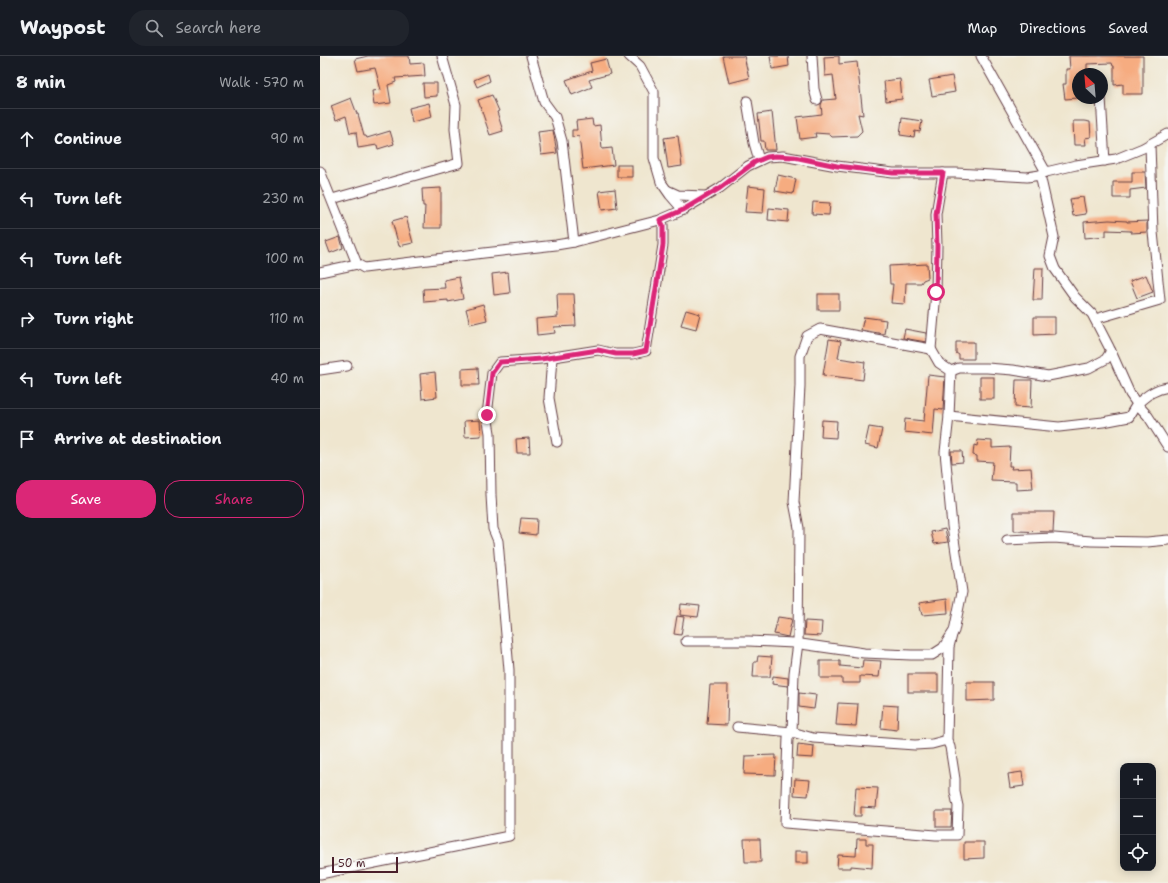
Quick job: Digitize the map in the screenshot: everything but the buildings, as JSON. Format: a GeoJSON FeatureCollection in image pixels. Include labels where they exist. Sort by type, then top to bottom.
{"type":"FeatureCollection","features":[{"type":"Feature","properties":{"kind":"street"},"geometry":{"type":"LineString","coordinates":[[332,199],[459,163],[455,129],[456,105],[442,56]]}},
{"type":"Feature","properties":{"kind":"street"},"geometry":{"type":"LineString","coordinates":[[531,56],[544,102],[555,117],[562,141],[574,242]]}},
{"type":"Feature","properties":{"kind":"street"},"geometry":{"type":"LineString","coordinates":[[629,56],[640,66],[654,92],[654,158],[661,182],[683,210]]}},
{"type":"Feature","properties":{"kind":"street"},"geometry":{"type":"LineString","coordinates":[[812,56],[814,89],[817,100]]}},
{"type":"Feature","properties":{"kind":"street"},"geometry":{"type":"LineString","coordinates":[[981,56],[1043,173],[1054,237],[1050,256],[1055,269],[1075,297],[1092,314],[1111,351],[1130,394],[1148,416],[1168,447]]}},
{"type":"Feature","properties":{"kind":"street"},"geometry":{"type":"LineString","coordinates":[[747,101],[754,144],[759,160]]}},
{"type":"Feature","properties":{"kind":"street"},"geometry":{"type":"LineString","coordinates":[[1101,104],[1105,161]]}},
{"type":"Feature","properties":{"kind":"street"},"geometry":{"type":"LineString","coordinates":[[320,171],[357,264],[364,268],[538,248],[574,242],[660,220],[683,210],[720,188],[748,166],[767,157],[783,156],[837,166],[888,173],[943,173],[1011,177],[1043,173],[1076,165],[1116,159],[1150,145],[1168,134]]}},
{"type":"Feature","properties":{"kind":"street"},"geometry":{"type":"LineString","coordinates":[[1095,319],[1160,300],[1153,232],[1150,145]]}},
{"type":"Feature","properties":{"kind":"street"},"geometry":{"type":"LineString","coordinates":[[943,173],[936,214],[936,292],[932,349],[939,363],[951,371]]}},
{"type":"Feature","properties":{"kind":"street"},"geometry":{"type":"LineString","coordinates":[[666,190],[678,195],[706,196]]}},
{"type":"Feature","properties":{"kind":"street"},"geometry":{"type":"LineString","coordinates":[[320,874],[509,836],[509,670],[498,541],[493,529],[490,433],[487,415],[492,373],[500,362],[552,358],[598,350],[621,354],[633,354],[646,351],[663,245],[663,225],[660,220]]}},
{"type":"Feature","properties":{"kind":"street"},"geometry":{"type":"LineString","coordinates":[[320,272],[357,264]]}},
{"type":"Feature","properties":{"kind":"street"},"geometry":{"type":"LineString","coordinates":[[932,349],[820,329],[807,336],[800,356],[800,386],[794,502],[799,528],[798,643],[794,673],[792,732],[788,737],[785,823],[936,835],[957,834],[958,806],[950,747],[947,740],[949,647],[952,634]]}},
{"type":"Feature","properties":{"kind":"street"},"geometry":{"type":"LineString","coordinates":[[951,371],[959,368],[987,368],[1012,370],[1048,376],[1089,368],[1106,359],[1111,351]]}},
{"type":"Feature","properties":{"kind":"street"},"geometry":{"type":"LineString","coordinates":[[552,358],[549,398],[557,442]]}},
{"type":"Feature","properties":{"kind":"street"},"geometry":{"type":"LineString","coordinates":[[320,370],[347,366]]}},
{"type":"Feature","properties":{"kind":"street"},"geometry":{"type":"LineString","coordinates":[[686,641],[798,643],[864,653],[932,655],[943,648],[954,631],[962,592],[952,526],[945,452],[949,416],[951,371]]}},
{"type":"Feature","properties":{"kind":"street"},"geometry":{"type":"LineString","coordinates":[[949,416],[1060,426],[1103,422],[1129,417],[1137,404],[1148,394],[1168,387]]}},
{"type":"Feature","properties":{"kind":"street"},"geometry":{"type":"LineString","coordinates":[[1007,540],[1054,538],[1091,541],[1147,542],[1168,540]]}},
{"type":"Feature","properties":{"kind":"street"},"geometry":{"type":"LineString","coordinates":[[737,727],[792,732],[812,738],[915,745],[932,744],[947,740]]}},
{"type":"Feature","properties":{"kind":"route"},"geometry":{"type":"LineString","coordinates":[[487,415],[492,373],[500,362],[541,359],[598,350],[616,354],[633,354],[646,351],[663,245],[663,225],[660,220],[683,210],[720,188],[748,166],[767,157],[794,157],[837,166],[893,173],[943,173],[936,214],[936,292]]}}]}
